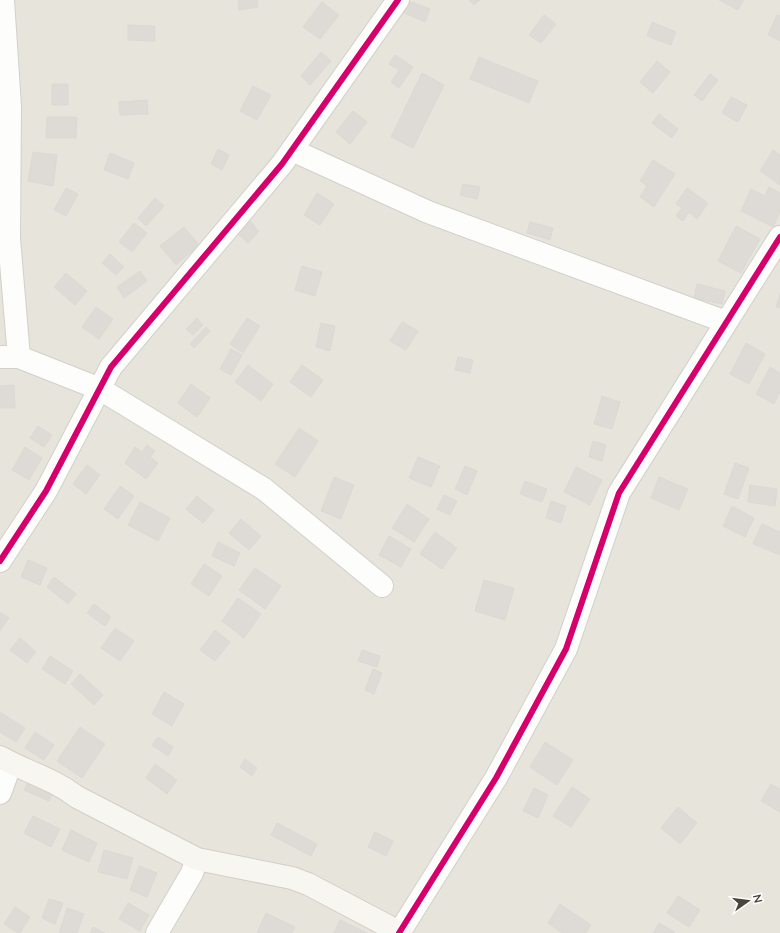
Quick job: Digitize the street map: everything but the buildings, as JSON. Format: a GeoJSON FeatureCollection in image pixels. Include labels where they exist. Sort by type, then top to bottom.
{"type":"FeatureCollection","features":[{"type":"Feature","properties":{"kind":"street"},"geometry":{"type":"LineString","coordinates":[[3,0],[10,106],[9,357],[100,389],[264,489],[382,586]]}},
{"type":"Feature","properties":{"kind":"street"},"geometry":{"type":"LineString","coordinates":[[0,562],[46,491],[111,367],[282,164],[398,0]]}},
{"type":"Feature","properties":{"kind":"street"},"geometry":{"type":"LineString","coordinates":[[292,150],[428,212],[726,322]]}},
{"type":"Feature","properties":{"kind":"street"},"geometry":{"type":"LineString","coordinates":[[0,793],[5,760],[64,787],[76,797],[197,860],[292,878],[308,884],[400,933],[496,778],[566,649],[619,493],[780,237]]}},
{"type":"Feature","properties":{"kind":"street"},"geometry":{"type":"LineString","coordinates":[[157,933],[192,873],[197,860]]}},
{"type":"Feature","properties":{"kind":"shaded area"},"geometry":{"type":"Polygon","coordinates":[[[0,0],[780,0],[780,933],[0,933],[0,0]]]}},
{"type":"Feature","properties":{"kind":"cycle path"},"geometry":{"type":"LineString","coordinates":[[0,561],[46,491],[111,367],[282,164],[398,0]]}},
{"type":"Feature","properties":{"kind":"cycle path"},"geometry":{"type":"LineString","coordinates":[[399,933],[496,778],[566,649],[619,493],[780,237]]}}]}
